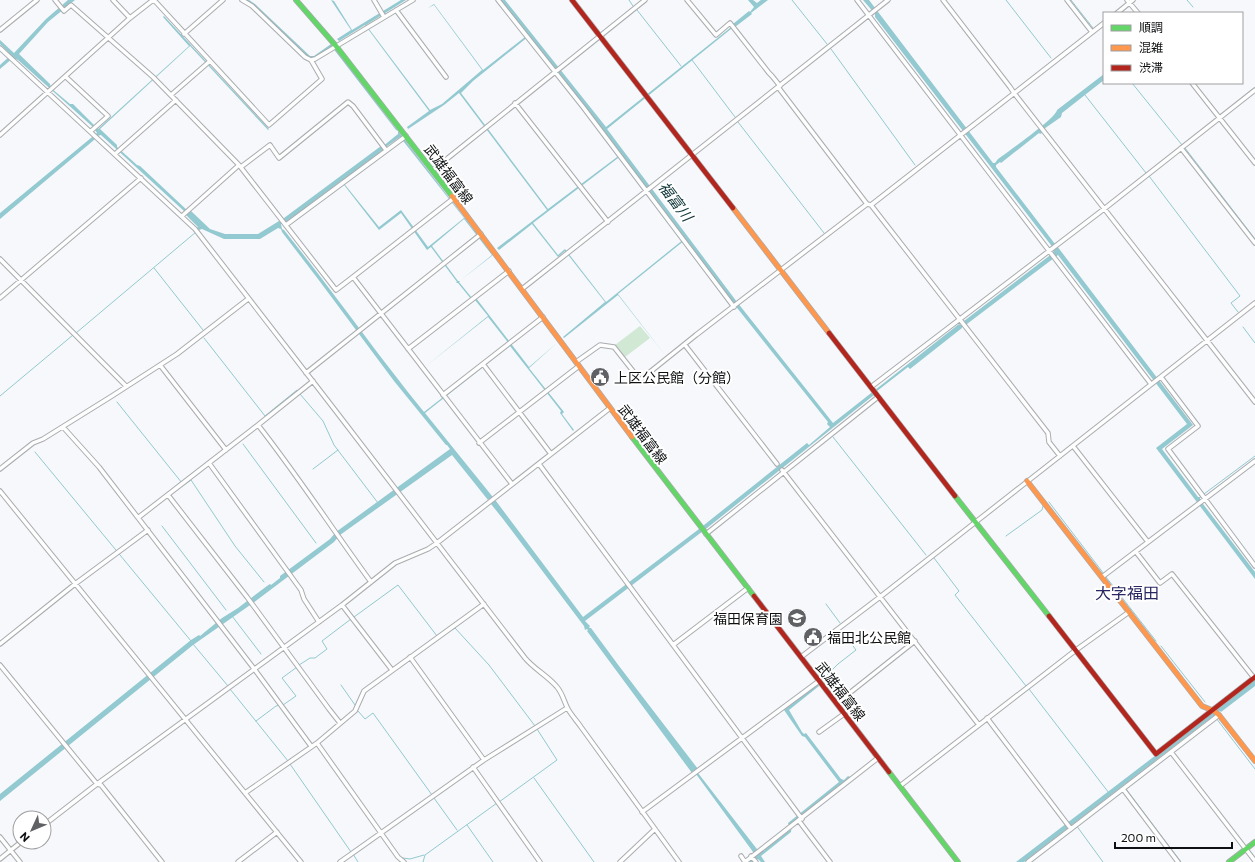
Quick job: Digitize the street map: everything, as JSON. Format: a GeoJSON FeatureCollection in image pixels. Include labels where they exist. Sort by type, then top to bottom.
{"type":"FeatureCollection","features":[{"type":"Feature","properties":{"kind":"street"},"geometry":{"type":"LineString","coordinates":[[0,30],[37,0]]}},
{"type":"Feature","properties":{"kind":"street"},"geometry":{"type":"LineString","coordinates":[[55,0],[64,11],[71,5],[154,78],[240,166],[336,290],[452,200]]}},
{"type":"Feature","properties":{"kind":"street"},"geometry":{"type":"LineString","coordinates":[[113,0],[130,18]]}},
{"type":"Feature","properties":{"kind":"street"},"geometry":{"type":"LineString","coordinates":[[0,135],[130,18],[153,0],[208,63],[269,125],[322,79],[311,60],[305,57],[252,6],[242,0]]}},
{"type":"Feature","properties":{"kind":"street"},"geometry":{"type":"LineString","coordinates":[[184,34],[223,0]]}},
{"type":"Feature","properties":{"kind":"street","name":"武雄福富線"},"geometry":{"type":"LineString","coordinates":[[296,0],[404,137],[433,170],[452,200],[509,271],[610,408],[958,862]]}},
{"type":"Feature","properties":{"kind":"street"},"geometry":{"type":"LineString","coordinates":[[374,0],[383,14]]}},
{"type":"Feature","properties":{"kind":"street"},"geometry":{"type":"LineString","coordinates":[[311,60],[367,27],[383,14],[396,10],[414,0]]}},
{"type":"Feature","properties":{"kind":"street"},"geometry":{"type":"LineString","coordinates":[[498,0],[527,37],[557,70],[734,307]]}},
{"type":"Feature","properties":{"kind":"street"},"geometry":{"type":"LineString","coordinates":[[572,0],[1156,754],[1216,714]]}},
{"type":"Feature","properties":{"kind":"street"},"geometry":{"type":"LineString","coordinates":[[433,170],[645,0]]}},
{"type":"Feature","properties":{"kind":"street"},"geometry":{"type":"LineString","coordinates":[[687,0],[716,35],[730,23],[1048,433],[1049,442],[1060,456]]}},
{"type":"Feature","properties":{"kind":"street"},"geometry":{"type":"LineString","coordinates":[[857,0],[872,12],[1052,249],[1056,259],[1153,383]]}},
{"type":"Feature","properties":{"kind":"street"},"geometry":{"type":"LineString","coordinates":[[522,289],[888,0]]}},
{"type":"Feature","properties":{"kind":"street"},"geometry":{"type":"LineString","coordinates":[[943,0],[1043,131],[1255,402]]}},
{"type":"Feature","properties":{"kind":"street"},"geometry":{"type":"LineString","coordinates":[[1067,0],[1092,32]]}},
{"type":"Feature","properties":{"kind":"street"},"geometry":{"type":"LineString","coordinates":[[1118,12],[1128,1],[1133,0]]}},
{"type":"Feature","properties":{"kind":"street"},"geometry":{"type":"LineString","coordinates":[[1128,1],[1137,12]]}},
{"type":"Feature","properties":{"kind":"street"},"geometry":{"type":"LineString","coordinates":[[396,10],[446,77]]}},
{"type":"Feature","properties":{"kind":"street"},"geometry":{"type":"LineString","coordinates":[[479,443],[549,390],[600,344],[614,347],[640,380],[1103,24]]}},
{"type":"Feature","properties":{"kind":"street"},"geometry":{"type":"LineString","coordinates":[[0,48],[51,90],[94,133],[183,215],[395,488],[524,658],[529,664],[548,677],[558,688],[564,696],[567,708],[679,862]]}},
{"type":"Feature","properties":{"kind":"street"},"geometry":{"type":"LineString","coordinates":[[171,95],[208,63]]}},
{"type":"Feature","properties":{"kind":"street"},"geometry":{"type":"LineString","coordinates":[[66,77],[108,116],[98,125],[94,133]]}},
{"type":"Feature","properties":{"kind":"street"},"geometry":{"type":"LineString","coordinates":[[1193,84],[1255,163]]}},
{"type":"Feature","properties":{"kind":"street"},"geometry":{"type":"LineString","coordinates":[[705,533],[783,471],[875,392],[1052,249],[1255,90]]}},
{"type":"Feature","properties":{"kind":"street"},"geometry":{"type":"LineString","coordinates":[[116,153],[176,100]]}},
{"type":"Feature","properties":{"kind":"street"},"geometry":{"type":"LineString","coordinates":[[183,215],[240,166],[270,145],[279,158],[348,102],[353,106],[385,148]]}},
{"type":"Feature","properties":{"kind":"street"},"geometry":{"type":"LineString","coordinates":[[515,103],[608,222]]}},
{"type":"Feature","properties":{"kind":"street"},"geometry":{"type":"LineString","coordinates":[[284,223],[385,148],[404,137]]}},
{"type":"Feature","properties":{"kind":"street"},"geometry":{"type":"LineString","coordinates":[[1181,148],[1255,243]]}},
{"type":"Feature","properties":{"kind":"street"},"geometry":{"type":"LineString","coordinates":[[0,298],[142,178]]}},
{"type":"Feature","properties":{"kind":"street"},"geometry":{"type":"LineString","coordinates":[[306,373],[480,236]]}},
{"type":"Feature","properties":{"kind":"street"},"geometry":{"type":"LineString","coordinates":[[0,260],[126,386]]}},
{"type":"Feature","properties":{"kind":"street"},"geometry":{"type":"LineString","coordinates":[[408,349],[509,271]]}},
{"type":"Feature","properties":{"kind":"street"},"geometry":{"type":"LineString","coordinates":[[353,277],[512,484]]}},
{"type":"Feature","properties":{"kind":"street"},"geometry":{"type":"LineString","coordinates":[[0,469],[33,443],[63,427],[177,354],[248,299]]}},
{"type":"Feature","properties":{"kind":"street"},"geometry":{"type":"LineString","coordinates":[[801,657],[1254,305]]}},
{"type":"Feature","properties":{"kind":"street"},"geometry":{"type":"LineString","coordinates":[[444,397],[543,317]]}},
{"type":"Feature","properties":{"kind":"street"},"geometry":{"type":"LineString","coordinates":[[685,345],[777,464]]}},
{"type":"Feature","properties":{"kind":"street"},"geometry":{"type":"LineString","coordinates":[[160,365],[226,450]]}},
{"type":"Feature","properties":{"kind":"street"},"geometry":{"type":"LineString","coordinates":[[484,366],[551,454]]}},
{"type":"Feature","properties":{"kind":"street"},"geometry":{"type":"LineString","coordinates":[[1160,378],[1198,426],[1168,450],[1255,566]]}},
{"type":"Feature","properties":{"kind":"street"},"geometry":{"type":"LineString","coordinates":[[139,517],[258,425],[312,381]]}},
{"type":"Feature","properties":{"kind":"street"},"geometry":{"type":"LineString","coordinates":[[52,819],[97,784],[255,670],[395,563],[428,549],[437,543],[610,408]]}},
{"type":"Feature","properties":{"kind":"street"},"geometry":{"type":"LineString","coordinates":[[258,425],[310,495],[334,532],[371,582]]}},
{"type":"Feature","properties":{"kind":"street"},"geometry":{"type":"LineString","coordinates":[[63,427],[99,467],[139,517],[312,746]]}},
{"type":"Feature","properties":{"kind":"street"},"geometry":{"type":"LineString","coordinates":[[1073,446],[1148,542]]}},
{"type":"Feature","properties":{"kind":"street"},"geometry":{"type":"LineString","coordinates":[[1104,576],[1198,505],[1203,498],[1255,461]]}},
{"type":"Feature","properties":{"kind":"street"},"geometry":{"type":"LineString","coordinates":[[209,463],[301,590],[304,599],[319,622]]}},
{"type":"Feature","properties":{"kind":"street"},"geometry":{"type":"LineString","coordinates":[[539,464],[800,818],[830,862]]}},
{"type":"Feature","properties":{"kind":"street"},"geometry":{"type":"LineString","coordinates":[[783,471],[978,725]]}},
{"type":"Feature","properties":{"kind":"street"},"geometry":{"type":"LineString","coordinates":[[1027,481],[1104,576],[1129,612],[1202,706],[1216,714],[1255,761]]}},
{"type":"Feature","properties":{"kind":"street"},"geometry":{"type":"LineString","coordinates":[[0,491],[301,862]]}},
{"type":"Feature","properties":{"kind":"street"},"geometry":{"type":"LineString","coordinates":[[168,495],[247,597],[340,722]]}},
{"type":"Feature","properties":{"kind":"street"},"geometry":{"type":"LineString","coordinates":[[0,644],[75,584],[148,530]]}},
{"type":"Feature","properties":{"kind":"street"},"geometry":{"type":"LineString","coordinates":[[1028,862],[1171,752],[1216,714],[1254,677],[1172,574],[1160,582],[1136,552]]}},
{"type":"Feature","properties":{"kind":"street"},"geometry":{"type":"LineString","coordinates":[[673,645],[748,588]]}},
{"type":"Feature","properties":{"kind":"street"},"geometry":{"type":"LineString","coordinates":[[245,792],[317,743],[340,722],[355,711],[364,691],[484,604]]}},
{"type":"Feature","properties":{"kind":"street"},"geometry":{"type":"LineString","coordinates":[[342,605],[392,670]]}},
{"type":"Feature","properties":{"kind":"street"},"geometry":{"type":"LineString","coordinates":[[900,786],[1076,650],[1129,612]]}},
{"type":"Feature","properties":{"kind":"street"},"geometry":{"type":"LineString","coordinates":[[836,703],[914,641]]}},
{"type":"Feature","properties":{"kind":"street"},"geometry":{"type":"LineString","coordinates":[[410,657],[484,760]]}},
{"type":"Feature","properties":{"kind":"street"},"geometry":{"type":"LineString","coordinates":[[0,665],[97,784],[101,785],[162,862]]}},
{"type":"Feature","properties":{"kind":"street"},"geometry":{"type":"LineString","coordinates":[[642,812],[819,681]]}},
{"type":"Feature","properties":{"kind":"street"},"geometry":{"type":"LineString","coordinates":[[340,862],[473,767],[567,708]]}},
{"type":"Feature","properties":{"kind":"street"},"geometry":{"type":"LineString","coordinates":[[819,732],[844,714]]}},
{"type":"Feature","properties":{"kind":"street"},"geometry":{"type":"LineString","coordinates":[[987,718],[1071,829]]}},
{"type":"Feature","properties":{"kind":"street"},"geometry":{"type":"LineString","coordinates":[[317,743],[398,857],[404,862]]}},
{"type":"Feature","properties":{"kind":"street"},"geometry":{"type":"LineString","coordinates":[[1171,752],[1255,861]]}},
{"type":"Feature","properties":{"kind":"street"},"geometry":{"type":"LineString","coordinates":[[741,856],[745,862],[878,758]]}},
{"type":"Feature","properties":{"kind":"street"},"geometry":{"type":"LineString","coordinates":[[473,767],[540,862]]}},
{"type":"Feature","properties":{"kind":"street"},"geometry":{"type":"LineString","coordinates":[[1124,788],[1178,862]]}},
{"type":"Feature","properties":{"kind":"street"},"geometry":{"type":"LineString","coordinates":[[620,862],[655,829]]}},
{"type":"Feature","properties":{"kind":"street"},"geometry":{"type":"LineString","coordinates":[[238,862],[276,832]]}},
{"type":"Feature","properties":{"kind":"street"},"geometry":{"type":"LineString","coordinates":[[0,837],[20,862]]}},
{"type":"Feature","properties":{"kind":"street"},"geometry":{"type":"LineString","coordinates":[[1229,862],[1255,842]]}},
{"type":"Feature","properties":{"kind":"street"},"geometry":{"type":"LineString","coordinates":[[0,859],[11,850]]}},
{"type":"Feature","properties":{"kind":"street"},"geometry":{"type":"LineString","coordinates":[[752,856],[756,862]]}},
{"type":"Feature","properties":{"kind":"street"},"geometry":{"type":"LineString","coordinates":[[1033,858],[1036,862]]}},
{"type":"Feature","properties":{"kind":"green space"},"geometry":{"type":"Polygon","coordinates":[[[640,326],[650,338],[625,357],[615,345],[640,326]]]}},
{"type":"Feature","properties":{"kind":"water"},"geometry":{"type":"Polygon","coordinates":[[[68,0],[75,0],[48,22],[19,54],[50,84],[51,88],[70,104],[73,104],[98,129],[189,46],[163,17],[164,16],[269,129],[268,130],[190,46],[100,129],[117,145],[117,147],[210,229],[225,234],[258,234],[279,221],[281,222],[284,220],[284,218],[381,146],[382,147],[398,134],[398,131],[332,47],[312,59],[305,56],[245,0],[249,0],[255,4],[310,56],[314,56],[331,44],[333,46],[493,255],[461,280],[492,255],[464,219],[432,246],[458,281],[460,281],[459,282],[472,298],[476,298],[529,367],[557,343],[529,368],[564,412],[562,414],[574,430],[573,431],[560,413],[561,411],[510,346],[425,413],[496,501],[583,617],[699,529],[807,443],[809,445],[830,427],[827,424],[828,422],[685,240],[618,294],[665,355],[618,295],[564,338],[563,337],[605,302],[565,251],[558,257],[532,224],[499,250],[497,248],[547,210],[459,93],[408,129],[407,127],[429,111],[365,25],[339,41],[337,39],[351,30],[331,0],[334,1],[352,30],[401,0],[406,0],[366,25],[430,110],[442,104],[482,70],[434,5],[428,8],[434,4],[483,70],[525,37],[500,0],[505,0],[606,127],[734,25],[733,24],[749,11],[750,12],[754,7],[748,0],[753,0],[757,3],[761,0],[768,0],[607,129],[737,302],[833,423],[959,324],[961,325],[965,322],[964,321],[1053,253],[1054,249],[863,0],[869,0],[993,163],[1041,127],[1055,114],[1057,110],[1103,75],[1103,81],[1062,113],[1061,117],[1041,131],[1042,133],[1039,133],[1001,163],[1000,162],[996,165],[996,167],[1055,244],[1054,245],[1056,248],[1057,246],[1193,425],[1162,449],[1198,497],[1205,493],[1200,500],[1255,572],[1255,579],[1156,448],[1187,424],[1058,255],[962,327],[910,369],[908,367],[707,528],[585,621],[698,769],[698,773],[760,853],[764,850],[765,851],[765,849],[790,830],[788,823],[839,782],[805,737],[802,736],[784,710],[818,684],[819,686],[789,710],[802,732],[804,734],[806,733],[841,779],[844,780],[848,776],[850,777],[792,823],[791,832],[761,856],[765,862],[761,862],[758,859],[754,862],[749,862],[756,856],[696,774],[692,773],[587,631],[588,630],[585,630],[584,626],[491,504],[492,503],[489,499],[488,500],[452,455],[340,535],[334,542],[253,603],[193,645],[0,801],[0,794],[191,640],[199,635],[200,636],[222,618],[267,586],[270,584],[271,585],[280,578],[280,576],[330,539],[336,532],[450,449],[394,381],[281,229],[278,228],[260,239],[224,239],[202,229],[199,230],[184,211],[101,135],[97,136],[0,219],[0,213],[97,133],[93,127],[18,60],[13,58],[0,69],[0,65],[11,55],[0,44],[0,40],[14,53],[46,19],[68,0]],[[529,36],[473,81],[461,93],[548,209],[621,154],[529,36]],[[400,137],[342,181],[379,227],[401,210],[428,247],[464,218],[400,137]],[[622,155],[533,223],[558,255],[565,249],[606,302],[684,239],[622,155]],[[341,181],[287,222],[285,221],[281,224],[282,229],[424,412],[510,345],[488,317],[426,366],[488,316],[475,300],[471,299],[458,283],[456,283],[457,282],[431,247],[427,250],[401,213],[379,230],[341,181]]]}},
{"type":"Feature","properties":{"kind":"water"},"geometry":{"type":"Polygon","coordinates":[[[1255,679],[1255,686],[1221,712],[1220,711],[1024,862],[1016,862],[1211,713],[1212,714],[1255,679]]]}},
{"type":"Feature","properties":{"kind":"waterway"},"geometry":{"type":"LineString","coordinates":[[629,0],[633,6]]}},
{"type":"Feature","properties":{"kind":"waterway"},"geometry":{"type":"LineString","coordinates":[[792,0],[827,44]]}},
{"type":"Feature","properties":{"kind":"waterway"},"geometry":{"type":"LineString","coordinates":[[1006,0],[1051,58]]}},
{"type":"Feature","properties":{"kind":"waterway"},"geometry":{"type":"LineString","coordinates":[[1071,0],[1093,28]]}},
{"type":"Feature","properties":{"kind":"waterway"},"geometry":{"type":"LineString","coordinates":[[1187,0],[1193,7]]}},
{"type":"Feature","properties":{"kind":"waterway"},"geometry":{"type":"LineString","coordinates":[[637,10],[681,66]]}},
{"type":"Feature","properties":{"kind":"waterway"},"geometry":{"type":"LineString","coordinates":[[831,49],[915,165]]}},
{"type":"Feature","properties":{"kind":"waterway"},"geometry":{"type":"LineString","coordinates":[[692,60],[735,117]]}},
{"type":"Feature","properties":{"kind":"waterway"},"geometry":{"type":"LineString","coordinates":[[1133,84],[1182,145]]}},
{"type":"Feature","properties":{"kind":"waterway"},"geometry":{"type":"LineString","coordinates":[[1085,95],[1146,173]]}},
{"type":"Feature","properties":{"kind":"waterway"},"geometry":{"type":"LineString","coordinates":[[738,122],[824,233]]}},
{"type":"Feature","properties":{"kind":"waterway"},"geometry":{"type":"LineString","coordinates":[[1185,148],[1255,239]]}},
{"type":"Feature","properties":{"kind":"waterway"},"geometry":{"type":"LineString","coordinates":[[1149,176],[1240,296],[1231,303],[1238,312]]}},
{"type":"Feature","properties":{"kind":"waterway"},"geometry":{"type":"LineString","coordinates":[[76,333],[196,232]]}},
{"type":"Feature","properties":{"kind":"waterway"},"geometry":{"type":"LineString","coordinates":[[154,268],[203,330]]}},
{"type":"Feature","properties":{"kind":"waterway"},"geometry":{"type":"LineString","coordinates":[[1243,327],[1255,343]]}},
{"type":"Feature","properties":{"kind":"waterway"},"geometry":{"type":"LineString","coordinates":[[0,396],[73,335]]}},
{"type":"Feature","properties":{"kind":"waterway"},"geometry":{"type":"LineString","coordinates":[[204,338],[265,416],[297,390],[298,392]]}},
{"type":"Feature","properties":{"kind":"waterway"},"geometry":{"type":"LineString","coordinates":[[300,394],[323,421],[334,445],[378,503]]}},
{"type":"Feature","properties":{"kind":"waterway"},"geometry":{"type":"LineString","coordinates":[[117,402],[182,483]]}},
{"type":"Feature","properties":{"kind":"waterway"},"geometry":{"type":"LineString","coordinates":[[833,437],[926,555]]}},
{"type":"Feature","properties":{"kind":"waterway"},"geometry":{"type":"LineString","coordinates":[[243,444],[316,543]]}},
{"type":"Feature","properties":{"kind":"waterway"},"geometry":{"type":"LineString","coordinates":[[313,469],[338,450]]}},
{"type":"Feature","properties":{"kind":"waterway"},"geometry":{"type":"LineString","coordinates":[[35,452],[191,641]]}},
{"type":"Feature","properties":{"kind":"waterway"},"geometry":{"type":"LineString","coordinates":[[1204,494],[1255,456]]}},
{"type":"Feature","properties":{"kind":"waterway"},"geometry":{"type":"LineString","coordinates":[[184,485],[191,480],[235,546],[264,582]]}},
{"type":"Feature","properties":{"kind":"waterway"},"geometry":{"type":"LineString","coordinates":[[1049,502],[1104,574]]}},
{"type":"Feature","properties":{"kind":"waterway"},"geometry":{"type":"LineString","coordinates":[[1006,536],[1042,510],[1043,506]]}},
{"type":"Feature","properties":{"kind":"waterway"},"geometry":{"type":"LineString","coordinates":[[162,526],[226,610]]}},
{"type":"Feature","properties":{"kind":"waterway"},"geometry":{"type":"LineString","coordinates":[[934,558],[959,591],[955,595],[1026,686]]}},
{"type":"Feature","properties":{"kind":"waterway"},"geometry":{"type":"LineString","coordinates":[[1106,577],[1156,641]]}},
{"type":"Feature","properties":{"kind":"waterway"},"geometry":{"type":"LineString","coordinates":[[354,617],[398,585],[437,636]]}},
{"type":"Feature","properties":{"kind":"waterway"},"geometry":{"type":"LineString","coordinates":[[826,604],[840,623]]}},
{"type":"Feature","properties":{"kind":"waterway"},"geometry":{"type":"LineString","coordinates":[[232,616],[261,654]]}},
{"type":"Feature","properties":{"kind":"waterway"},"geometry":{"type":"LineString","coordinates":[[299,665],[310,658],[315,658],[327,649],[322,641],[351,619]]}},
{"type":"Feature","properties":{"kind":"waterway"},"geometry":{"type":"LineString","coordinates":[[439,638],[455,628],[489,665],[535,726]]}},
{"type":"Feature","properties":{"kind":"waterway"},"geometry":{"type":"LineString","coordinates":[[823,680],[838,664],[856,650],[842,631]]}},
{"type":"Feature","properties":{"kind":"waterway"},"geometry":{"type":"LineString","coordinates":[[193,644],[228,686]]}},
{"type":"Feature","properties":{"kind":"waterway"},"geometry":{"type":"LineString","coordinates":[[1161,646],[1205,702]]}},
{"type":"Feature","properties":{"kind":"waterway"},"geometry":{"type":"LineString","coordinates":[[283,705],[296,696],[282,678],[297,667]]}},
{"type":"Feature","properties":{"kind":"waterway"},"geometry":{"type":"LineString","coordinates":[[341,685],[355,705]]}},
{"type":"Feature","properties":{"kind":"waterway"},"geometry":{"type":"LineString","coordinates":[[230,689],[288,761]]}},
{"type":"Feature","properties":{"kind":"waterway"},"geometry":{"type":"LineString","coordinates":[[1029,689],[1109,793]]}},
{"type":"Feature","properties":{"kind":"waterway"},"geometry":{"type":"LineString","coordinates":[[256,721],[276,706],[280,705]]}},
{"type":"Feature","properties":{"kind":"waterway"},"geometry":{"type":"LineString","coordinates":[[358,711],[365,719],[373,713],[432,795]]}},
{"type":"Feature","properties":{"kind":"waterway"},"geometry":{"type":"LineString","coordinates":[[1216,718],[1255,769]]}},
{"type":"Feature","properties":{"kind":"waterway"},"geometry":{"type":"LineString","coordinates":[[499,802],[557,760],[537,729]]}},
{"type":"Feature","properties":{"kind":"waterway"},"geometry":{"type":"LineString","coordinates":[[290,764],[351,852]]}},
{"type":"Feature","properties":{"kind":"waterway"},"geometry":{"type":"LineString","coordinates":[[534,778],[594,862]]}},
{"type":"Feature","properties":{"kind":"waterway"},"geometry":{"type":"LineString","coordinates":[[1126,789],[1181,862]]}},
{"type":"Feature","properties":{"kind":"waterway"},"geometry":{"type":"LineString","coordinates":[[434,798],[457,830]]}},
{"type":"Feature","properties":{"kind":"waterway"},"geometry":{"type":"LineString","coordinates":[[423,862],[425,855],[497,803]]}},
{"type":"Feature","properties":{"kind":"waterway"},"geometry":{"type":"LineString","coordinates":[[467,825],[493,862]]}},
{"type":"Feature","properties":{"kind":"waterway"},"geometry":{"type":"LineString","coordinates":[[1076,825],[1103,862]]}},
{"type":"Feature","properties":{"kind":"waterway"},"geometry":{"type":"LineString","coordinates":[[353,854],[358,862]]}},
{"type":"Feature","properties":{"kind":"waterway"},"geometry":{"type":"LineString","coordinates":[[403,858],[410,859],[424,855]]}},
{"type":"Feature","properties":{"kind":"traffic: fast"},"geometry":{"type":"LineString","coordinates":[[296,0],[336,46],[452,196]]}},
{"type":"Feature","properties":{"kind":"traffic: fast"},"geometry":{"type":"LineString","coordinates":[[632,437],[754,596]]}},
{"type":"Feature","properties":{"kind":"traffic: fast"},"geometry":{"type":"LineString","coordinates":[[955,496],[1049,616]]}},
{"type":"Feature","properties":{"kind":"traffic: fast"},"geometry":{"type":"LineString","coordinates":[[889,772],[958,862]]}},
{"type":"Feature","properties":{"kind":"traffic: fast"},"geometry":{"type":"LineString","coordinates":[[1229,862],[1255,842]]}},
{"type":"Feature","properties":{"kind":"traffic: slow"},"geometry":{"type":"LineString","coordinates":[[452,196],[632,437]]}},
{"type":"Feature","properties":{"kind":"traffic: slow"},"geometry":{"type":"LineString","coordinates":[[733,208],[829,333]]}},
{"type":"Feature","properties":{"kind":"traffic: slow"},"geometry":{"type":"LineString","coordinates":[[1027,481],[1202,706],[1219,715],[1255,761]]}},
{"type":"Feature","properties":{"kind":"traffic: jam"},"geometry":{"type":"LineString","coordinates":[[572,0],[733,208]]}},
{"type":"Feature","properties":{"kind":"traffic: jam"},"geometry":{"type":"LineString","coordinates":[[829,333],[955,496]]}},
{"type":"Feature","properties":{"kind":"traffic: jam"},"geometry":{"type":"LineString","coordinates":[[754,596],[889,772]]}},
{"type":"Feature","properties":{"kind":"traffic: jam"},"geometry":{"type":"LineString","coordinates":[[1049,616],[1156,754],[1255,677]]}},
{"type":"Feature","properties":{"kind":"place","name":"上区公民館（分館）"},"geometry":{"type":"Point","coordinates":[600,377]}},
{"type":"Feature","properties":{"kind":"place","name":"福田保育園"},"geometry":{"type":"Point","coordinates":[797,618]}},
{"type":"Feature","properties":{"kind":"place","name":"福田北公民館"},"geometry":{"type":"Point","coordinates":[813,637]}},
{"type":"Feature","properties":{"kind":"district","name":"大字福田"},"geometry":{"type":"Point","coordinates":[1127,592]}},
{"type":"Feature","properties":{"kind":"water label","name":"福富川"},"geometry":{"type":"Point","coordinates":[676,201]}}]}
